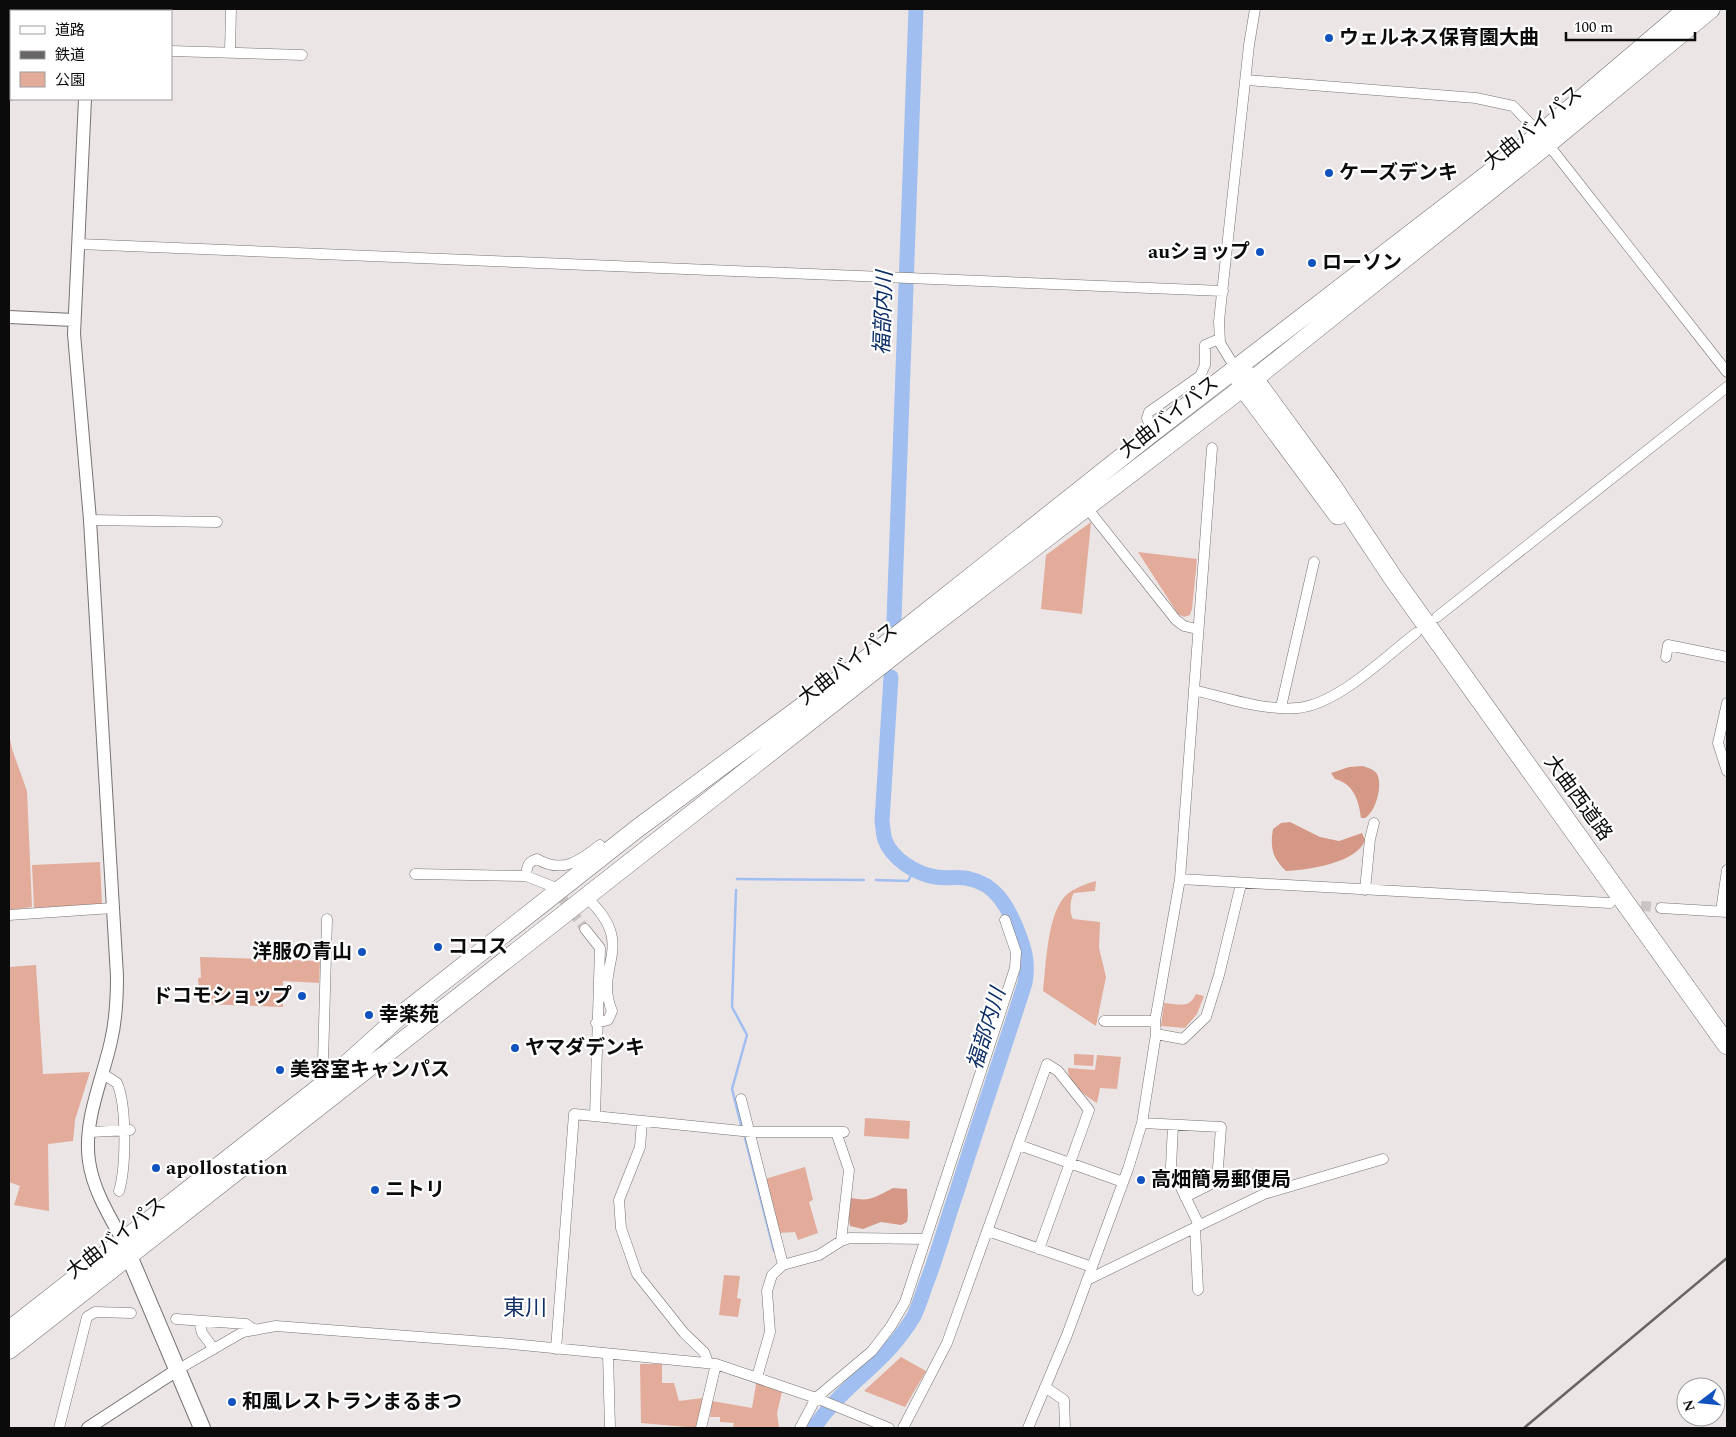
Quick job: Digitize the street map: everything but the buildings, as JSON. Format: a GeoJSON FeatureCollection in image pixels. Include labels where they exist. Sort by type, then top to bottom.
{"type":"FeatureCollection","features":[{"type":"Feature","properties":{"kind":"highway"},"geometry":{"type":"LineString","coordinates":[[1655,34],[1661,17],[1671,9]]}},
{"type":"Feature","properties":{"kind":"highway","name":"大曲バイパス"},"geometry":{"type":"LineString","coordinates":[[9,1330],[126,1248],[368,1066],[912,641],[1248,383],[1544,139],[1655,34],[1687,9]]}},
{"type":"Feature","properties":{"kind":"highway","name":"大曲バイパス"},"geometry":{"type":"LineString","coordinates":[[9,1350],[126,1248],[330,1079],[401,1015],[602,857],[880,648],[1152,433],[1544,139],[1711,9]]}},
{"type":"Feature","properties":{"kind":"highway","name":"大曲西道路"},"geometry":{"type":"LineString","coordinates":[[1236,369],[1248,383],[1310,480],[1393,578],[1727,1045]]}},
{"type":"Feature","properties":{"kind":"main road"},"geometry":{"type":"LineString","coordinates":[[126,1248],[202,1428]]}},
{"type":"Feature","properties":{"kind":"street"},"geometry":{"type":"LineString","coordinates":[[230,52],[231,9]]}},
{"type":"Feature","properties":{"kind":"street"},"geometry":{"type":"LineString","coordinates":[[1236,369],[1219,339],[1218,321],[1223,291],[1254,9]]}},
{"type":"Feature","properties":{"kind":"street"},"geometry":{"type":"LineString","coordinates":[[172,51],[302,55]]}},
{"type":"Feature","properties":{"kind":"street"},"geometry":{"type":"LineString","coordinates":[[1246,80],[1476,98],[1513,106],[1544,139],[1727,372]]}},
{"type":"Feature","properties":{"kind":"street"},"geometry":{"type":"LineString","coordinates":[[85,100],[74,320],[78,399],[90,520],[113,908],[116,1008],[112,1038],[90,1132],[88,1159],[93,1178],[126,1248]]}},
{"type":"Feature","properties":{"kind":"street"},"geometry":{"type":"LineString","coordinates":[[79,244],[899,276],[1223,291]]}},
{"type":"Feature","properties":{"kind":"street"},"geometry":{"type":"LineString","coordinates":[[9,317],[74,320]]}},
{"type":"Feature","properties":{"kind":"street"},"geometry":{"type":"LineString","coordinates":[[1152,433],[1147,418],[1149,412],[1200,376],[1205,365],[1204,344],[1219,339]]}},
{"type":"Feature","properties":{"kind":"street"},"geometry":{"type":"LineString","coordinates":[[1437,616],[1727,386]]}},
{"type":"Feature","properties":{"kind":"street"},"geometry":{"type":"LineString","coordinates":[[1028,1428],[1092,1267],[1142,1123],[1156,1034],[1155,1021],[1180,879],[1197,629],[1212,448]]}},
{"type":"Feature","properties":{"kind":"street"},"geometry":{"type":"LineString","coordinates":[[1087,508],[1176,620],[1184,626],[1197,629]]}},
{"type":"Feature","properties":{"kind":"street"},"geometry":{"type":"LineString","coordinates":[[90,520],[217,522]]}},
{"type":"Feature","properties":{"kind":"street"},"geometry":{"type":"LineString","coordinates":[[1281,708],[1314,562]]}},
{"type":"Feature","properties":{"kind":"street"},"geometry":{"type":"LineString","coordinates":[[1194,690],[1281,708],[1300,708],[1317,704],[1339,693],[1416,633]]}},
{"type":"Feature","properties":{"kind":"street"},"geometry":{"type":"LineString","coordinates":[[1666,657],[1668,645],[1727,657]]}},
{"type":"Feature","properties":{"kind":"street"},"geometry":{"type":"LineString","coordinates":[[1727,703],[1718,743],[1727,771]]}},
{"type":"Feature","properties":{"kind":"street"},"geometry":{"type":"LineString","coordinates":[[1365,890],[1370,839],[1374,823]]}},
{"type":"Feature","properties":{"kind":"street"},"geometry":{"type":"LineString","coordinates":[[526,876],[527,866],[530,861],[537,858],[558,867],[571,866],[600,845],[602,857]]}},
{"type":"Feature","properties":{"kind":"street"},"geometry":{"type":"LineString","coordinates":[[1661,908],[1724,912],[1727,870]]}},
{"type":"Feature","properties":{"kind":"street"},"geometry":{"type":"LineString","coordinates":[[415,874],[526,876],[554,887]]}},
{"type":"Feature","properties":{"kind":"street"},"geometry":{"type":"LineString","coordinates":[[1180,879],[1241,884],[1610,902]]}},
{"type":"Feature","properties":{"kind":"street"},"geometry":{"type":"LineString","coordinates":[[1156,1034],[1184,1040],[1206,1017],[1219,975],[1241,884]]}},
{"type":"Feature","properties":{"kind":"street"},"geometry":{"type":"LineString","coordinates":[[586,897],[608,922],[614,940],[607,998],[612,1011],[608,1020],[596,1023]]}},
{"type":"Feature","properties":{"kind":"street"},"geometry":{"type":"LineString","coordinates":[[9,915],[113,908]]}},
{"type":"Feature","properties":{"kind":"street"},"geometry":{"type":"LineString","coordinates":[[327,919],[323,1062],[330,1079]]}},
{"type":"Feature","properties":{"kind":"street"},"geometry":{"type":"LineString","coordinates":[[800,1428],[819,1400],[860,1362],[891,1326],[905,1302],[1015,968],[1016,952],[1005,920]]}},
{"type":"Feature","properties":{"kind":"street"},"geometry":{"type":"LineString","coordinates":[[586,929],[600,948],[596,1023],[595,1116]]}},
{"type":"Feature","properties":{"kind":"street"},"geometry":{"type":"LineString","coordinates":[[1104,1021],[1155,1021]]}},
{"type":"Feature","properties":{"kind":"street"},"geometry":{"type":"LineString","coordinates":[[903,1428],[947,1344],[1048,1064],[1058,1071],[1089,1110],[1039,1249]]}},
{"type":"Feature","properties":{"kind":"street"},"geometry":{"type":"LineString","coordinates":[[103,1074],[113,1079],[120,1090],[127,1130],[119,1191]]}},
{"type":"Feature","properties":{"kind":"street"},"geometry":{"type":"LineString","coordinates":[[741,1099],[783,1265]]}},
{"type":"Feature","properties":{"kind":"street"},"geometry":{"type":"LineString","coordinates":[[556,1349],[574,1114],[749,1132],[840,1132],[849,1170],[841,1241]]}},
{"type":"Feature","properties":{"kind":"street"},"geometry":{"type":"LineString","coordinates":[[642,1121],[640,1147],[619,1200],[623,1235],[637,1274],[684,1333],[704,1352],[712,1363],[700,1428]]}},
{"type":"Feature","properties":{"kind":"street"},"geometry":{"type":"LineString","coordinates":[[1142,1123],[1221,1127],[1217,1181],[1185,1197]]}},
{"type":"Feature","properties":{"kind":"street"},"geometry":{"type":"LineString","coordinates":[[1172,1125],[1171,1167],[1197,1226],[1198,1290]]}},
{"type":"Feature","properties":{"kind":"street"},"geometry":{"type":"LineString","coordinates":[[90,1132],[127,1130]]}},
{"type":"Feature","properties":{"kind":"street"},"geometry":{"type":"LineString","coordinates":[[1019,1145],[1123,1182]]}},
{"type":"Feature","properties":{"kind":"street"},"geometry":{"type":"LineString","coordinates":[[1087,1280],[1264,1194],[1383,1159]]}},
{"type":"Feature","properties":{"kind":"street"},"geometry":{"type":"LineString","coordinates":[[988,1231],[1092,1267]]}},
{"type":"Feature","properties":{"kind":"street"},"geometry":{"type":"LineString","coordinates":[[757,1377],[770,1332],[769,1282],[776,1270],[783,1265],[819,1255],[841,1241],[850,1238],[926,1239]]}},
{"type":"Feature","properties":{"kind":"street"},"geometry":{"type":"LineString","coordinates":[[58,1428],[87,1317],[95,1312],[131,1313]]}},
{"type":"Feature","properties":{"kind":"street"},"geometry":{"type":"LineString","coordinates":[[176,1319],[246,1324],[255,1330]]}},
{"type":"Feature","properties":{"kind":"street"},"geometry":{"type":"LineString","coordinates":[[199,1321],[202,1332],[214,1349]]}},
{"type":"Feature","properties":{"kind":"street"},"geometry":{"type":"LineString","coordinates":[[88,1428],[177,1370],[243,1332],[276,1326],[712,1363],[757,1377],[889,1428]]}},
{"type":"Feature","properties":{"kind":"street"},"geometry":{"type":"LineString","coordinates":[[608,1354],[610,1428]]}},
{"type":"Feature","properties":{"kind":"street"},"geometry":{"type":"LineString","coordinates":[[1045,1387],[1064,1400],[1066,1428]]}},
{"type":"Feature","properties":{"kind":"green space"},"geometry":{"type":"Polygon","coordinates":[[[1091,522],[1082,614],[1041,609],[1046,555],[1091,522]]]}},
{"type":"Feature","properties":{"kind":"green space"},"geometry":{"type":"Polygon","coordinates":[[[1138,552],[1197,559],[1190,615],[1184,617],[1178,614],[1138,552]]]}},
{"type":"Feature","properties":{"kind":"green space"},"geometry":{"type":"Polygon","coordinates":[[[9,734],[12,749],[27,791],[32,907],[9,910],[9,734]]]}},
{"type":"Feature","properties":{"kind":"green space"},"geometry":{"type":"Polygon","coordinates":[[[100,862],[102,904],[34,908],[32,865],[100,862]]]}},
{"type":"Feature","properties":{"kind":"green space"},"geometry":{"type":"Polygon","coordinates":[[[1096,881],[1095,891],[1074,893],[1070,906],[1073,919],[1100,922],[1099,948],[1106,977],[1096,1026],[1043,991],[1050,931],[1057,909],[1065,896],[1072,890],[1096,881]]]}},
{"type":"Feature","properties":{"kind":"green space"},"geometry":{"type":"Polygon","coordinates":[[[200,957],[320,961],[319,983],[283,981],[283,1007],[200,1004],[198,978],[201,978],[200,957]]]}},
{"type":"Feature","properties":{"kind":"green space"},"geometry":{"type":"Polygon","coordinates":[[[36,965],[43,1074],[90,1072],[75,1120],[73,1141],[48,1144],[49,1211],[14,1205],[20,1186],[9,1182],[9,967],[36,965]]]}},
{"type":"Feature","properties":{"kind":"green space"},"geometry":{"type":"Polygon","coordinates":[[[1196,994],[1204,996],[1197,1014],[1185,1028],[1161,1026],[1164,1003],[1187,1004],[1196,994]]]}},
{"type":"Feature","properties":{"kind":"green space"},"geometry":{"type":"Polygon","coordinates":[[[1074,1054],[1094,1055],[1093,1066],[1074,1065],[1074,1054]]]}},
{"type":"Feature","properties":{"kind":"green space"},"geometry":{"type":"Polygon","coordinates":[[[1097,1055],[1121,1057],[1117,1089],[1100,1088],[1097,1103],[1074,1084],[1068,1068],[1095,1070],[1097,1055]]]}},
{"type":"Feature","properties":{"kind":"green space"},"geometry":{"type":"Polygon","coordinates":[[[865,1118],[910,1121],[909,1139],[864,1136],[865,1118]]]}},
{"type":"Feature","properties":{"kind":"green space"},"geometry":{"type":"Polygon","coordinates":[[[805,1167],[813,1200],[809,1202],[818,1233],[798,1240],[795,1232],[778,1233],[765,1179],[805,1167]]]}},
{"type":"Feature","properties":{"kind":"green space"},"geometry":{"type":"Polygon","coordinates":[[[724,1275],[740,1276],[737,1298],[741,1299],[738,1317],[719,1315],[724,1275]]]}},
{"type":"Feature","properties":{"kind":"green space"},"geometry":{"type":"Polygon","coordinates":[[[901,1357],[926,1371],[905,1407],[864,1391],[901,1357]]]}},
{"type":"Feature","properties":{"kind":"green space"},"geometry":{"type":"Polygon","coordinates":[[[640,1364],[662,1364],[662,1383],[674,1383],[679,1401],[703,1398],[698,1428],[641,1423],[640,1364]]]}},
{"type":"Feature","properties":{"kind":"green space"},"geometry":{"type":"Polygon","coordinates":[[[757,1379],[782,1392],[777,1413],[779,1428],[733,1428],[734,1423],[720,1422],[720,1417],[710,1417],[712,1401],[752,1408],[757,1379]]]}},
{"type":"Feature","properties":{"kind":"shaded area"},"geometry":{"type":"Polygon","coordinates":[[[1363,766],[1376,772],[1379,779],[1379,791],[1369,815],[1361,818],[1359,805],[1351,789],[1335,779],[1331,773],[1349,767],[1363,766]]]}},
{"type":"Feature","properties":{"kind":"shaded area"},"geometry":{"type":"Polygon","coordinates":[[[1290,822],[1320,837],[1339,841],[1362,833],[1365,840],[1360,848],[1342,860],[1319,867],[1286,871],[1273,852],[1272,835],[1273,829],[1281,823],[1290,822]]]}},
{"type":"Feature","properties":{"kind":"shaded area"},"geometry":{"type":"Polygon","coordinates":[[[893,1188],[907,1189],[907,1222],[901,1225],[881,1222],[863,1229],[850,1226],[848,1209],[851,1198],[868,1199],[893,1188]]]}},
{"type":"Feature","properties":{"kind":"waterway","name":"福部内川"},"geometry":{"type":"LineString","coordinates":[[894,620],[916,9]]}},
{"type":"Feature","properties":{"kind":"waterway","name":"福部内川"},"geometry":{"type":"LineString","coordinates":[[814,1428],[838,1399],[891,1348],[916,1312],[938,1250],[1026,975],[1025,954],[1019,934],[1009,911],[993,891],[979,882],[970,879],[944,878],[921,873],[906,865],[888,847],[882,821],[891,677]]}},
{"type":"Feature","properties":{"kind":"waterway"},"geometry":{"type":"LineString","coordinates":[[876,880],[908,881],[914,870]]}},
{"type":"Feature","properties":{"kind":"waterway"},"geometry":{"type":"LineString","coordinates":[[737,879],[864,880]]}},
{"type":"Feature","properties":{"kind":"waterway"},"geometry":{"type":"LineString","coordinates":[[736,890],[732,1007],[747,1035],[732,1089],[741,1125]]}},
{"type":"Feature","properties":{"kind":"waterway"},"geometry":{"type":"LineString","coordinates":[[745,1138],[774,1251]]}},
{"type":"Feature","properties":{"kind":"tunnel"},"geometry":{"type":"LineString","coordinates":[[554,887],[585,929]]}},
{"type":"Feature","properties":{"kind":"tunnel"},"geometry":{"type":"LineString","coordinates":[[1626,904],[1661,908]]}},
{"type":"Feature","properties":{"kind":"railway"},"geometry":{"type":"LineString","coordinates":[[1524,1428],[1727,1258]]}},
{"type":"Feature","properties":{"kind":"place","name":"ウェルネス保育園大曲"},"geometry":{"type":"Point","coordinates":[1329,38]}},
{"type":"Feature","properties":{"kind":"place","name":"ケーズデンキ"},"geometry":{"type":"Point","coordinates":[1329,173]}},
{"type":"Feature","properties":{"kind":"place","name":"auショップ"},"geometry":{"type":"Point","coordinates":[1260,252]}},
{"type":"Feature","properties":{"kind":"place","name":"ローソン"},"geometry":{"type":"Point","coordinates":[1312,263]}},
{"type":"Feature","properties":{"kind":"place","name":"ココス"},"geometry":{"type":"Point","coordinates":[438,947]}},
{"type":"Feature","properties":{"kind":"place","name":"洋服の青山"},"geometry":{"type":"Point","coordinates":[362,952]}},
{"type":"Feature","properties":{"kind":"place","name":"ドコモショップ"},"geometry":{"type":"Point","coordinates":[302,996]}},
{"type":"Feature","properties":{"kind":"place","name":"幸楽苑"},"geometry":{"type":"Point","coordinates":[369,1015]}},
{"type":"Feature","properties":{"kind":"place","name":"ヤマダデンキ"},"geometry":{"type":"Point","coordinates":[515,1048]}},
{"type":"Feature","properties":{"kind":"place","name":"美容室キャンパス"},"geometry":{"type":"Point","coordinates":[280,1070]}},
{"type":"Feature","properties":{"kind":"place","name":"apollostation"},"geometry":{"type":"Point","coordinates":[156,1168]}},
{"type":"Feature","properties":{"kind":"place","name":"高畑簡易郵便局"},"geometry":{"type":"Point","coordinates":[1141,1180]}},
{"type":"Feature","properties":{"kind":"place","name":"ニトリ"},"geometry":{"type":"Point","coordinates":[375,1190]}},
{"type":"Feature","properties":{"kind":"place","name":"和風レストランまるまつ"},"geometry":{"type":"Point","coordinates":[232,1402]}},
{"type":"Feature","properties":{"kind":"district","name":"東川"},"geometry":{"type":"Point","coordinates":[525,1308]}}]}
